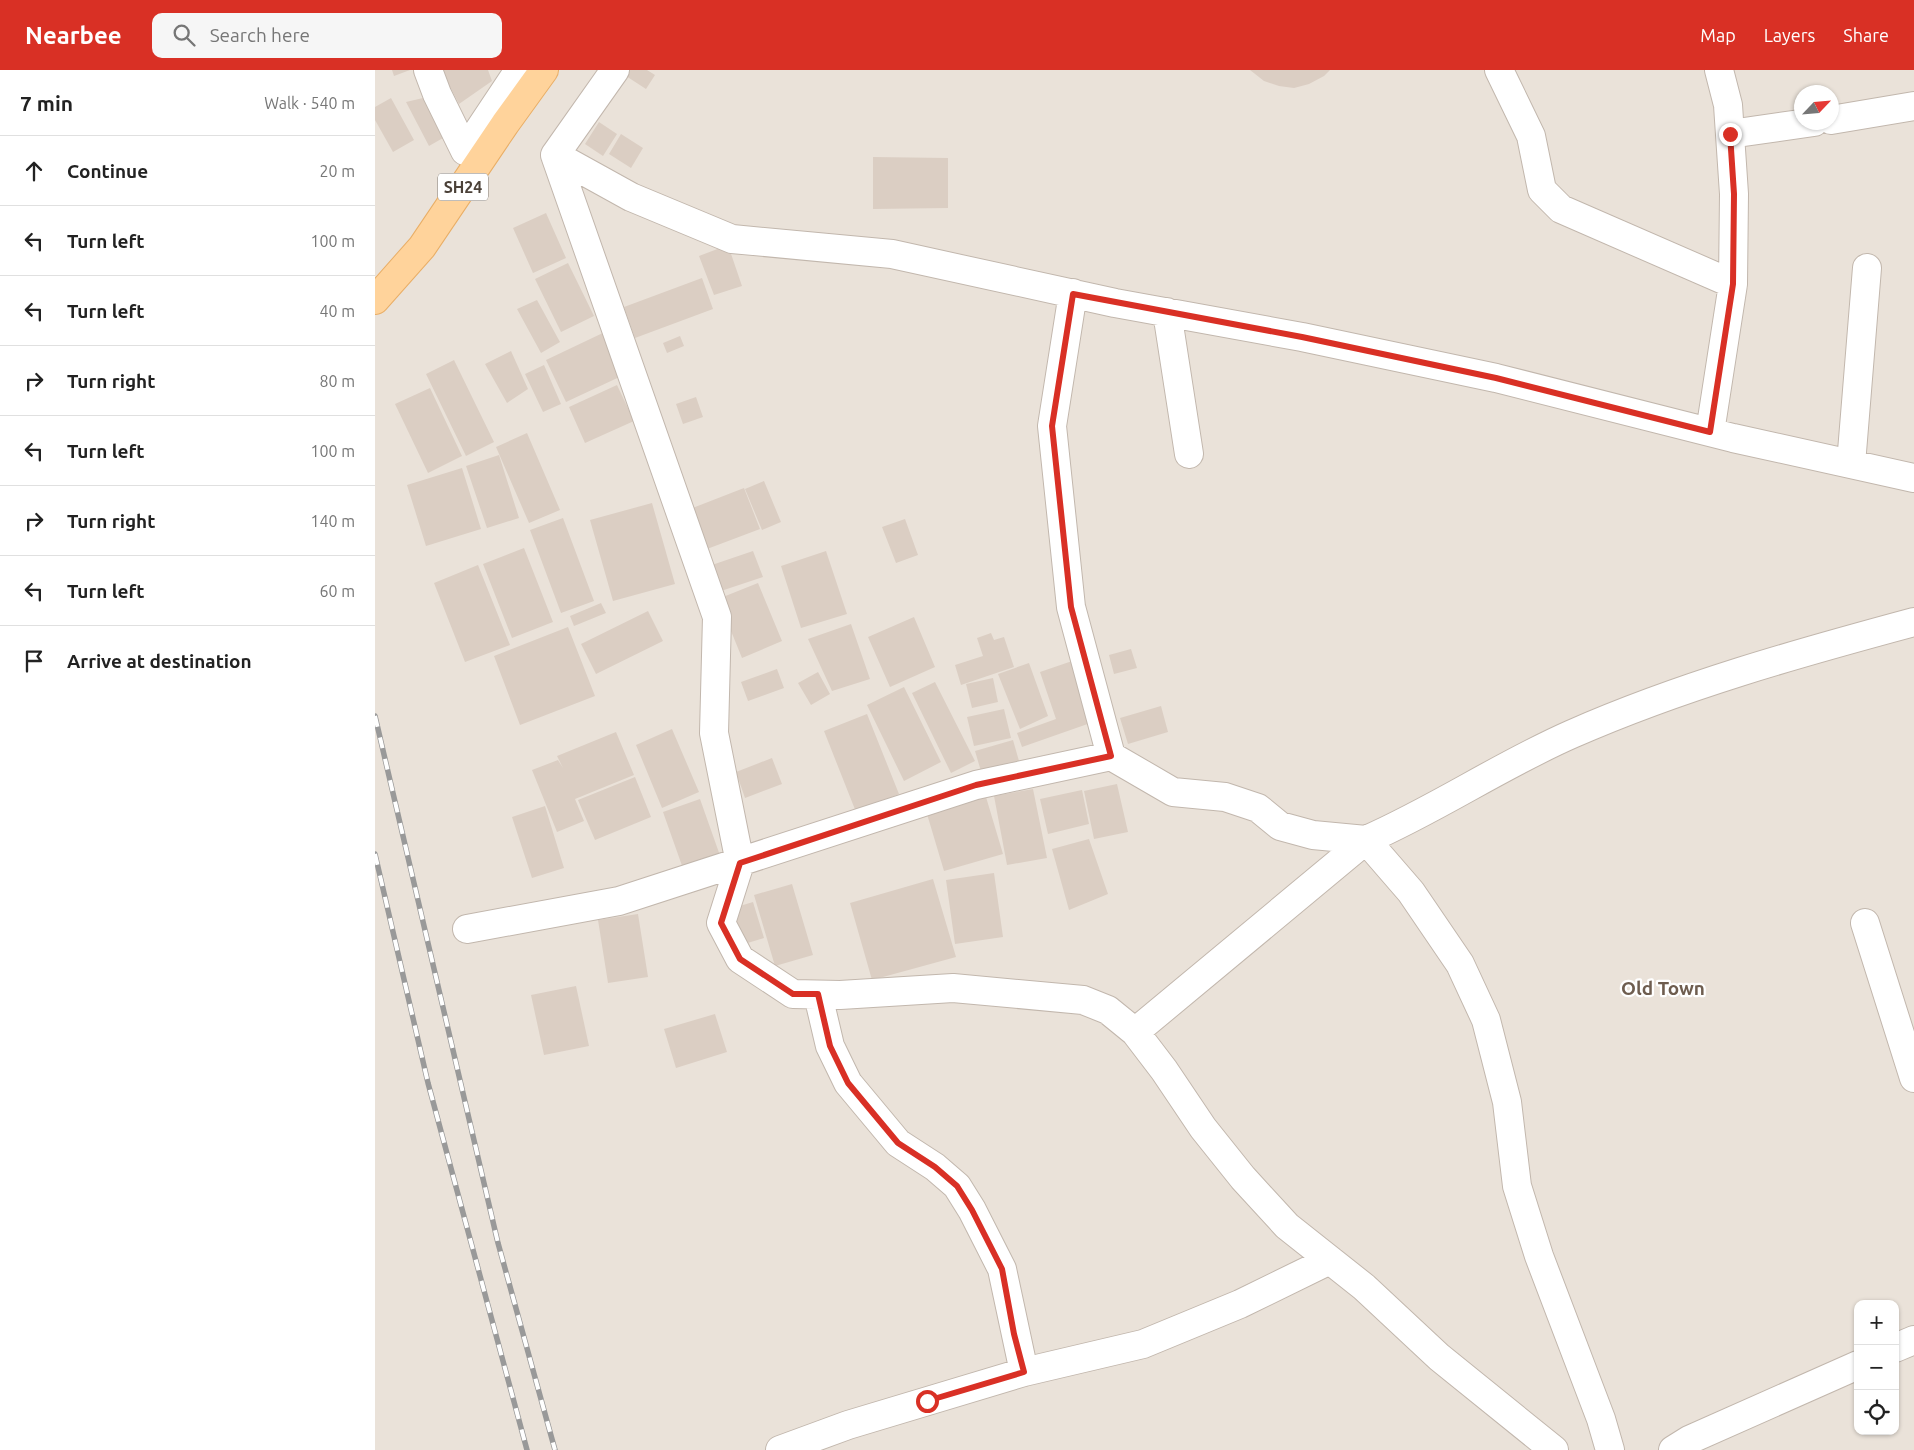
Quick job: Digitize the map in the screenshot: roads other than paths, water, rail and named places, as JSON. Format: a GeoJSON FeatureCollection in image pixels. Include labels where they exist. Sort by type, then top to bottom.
{"type":"FeatureCollection","features":[{"type":"Feature","properties":{"kind":"main road","name":"SH24"},"geometry":{"type":"LineString","coordinates":[[375,300],[422,246],[544,70]]}},
{"type":"Feature","properties":{"kind":"street"},"geometry":{"type":"LineString","coordinates":[[428,70],[437,94],[465,151],[519,70]]}},
{"type":"Feature","properties":{"kind":"street"},"geometry":{"type":"LineString","coordinates":[[555,154],[615,70]]}},
{"type":"Feature","properties":{"kind":"street"},"geometry":{"type":"LineString","coordinates":[[1499,70],[1531,136],[1542,190],[1561,209],[1733,284]]}},
{"type":"Feature","properties":{"kind":"street"},"geometry":{"type":"LineString","coordinates":[[1710,432],[1733,284],[1734,194],[1728,105],[1719,70]]}},
{"type":"Feature","properties":{"kind":"street"},"geometry":{"type":"LineString","coordinates":[[1839,119],[1914,106]]}},
{"type":"Feature","properties":{"kind":"street"},"geometry":{"type":"LineString","coordinates":[[1730,134],[1794,125]]}},
{"type":"Feature","properties":{"kind":"street"},"geometry":{"type":"LineString","coordinates":[[555,154],[631,197],[732,239],[891,254],[1073,294],[1302,337],[1496,378],[1710,432],[1914,478]]}},
{"type":"Feature","properties":{"kind":"street"},"geometry":{"type":"LineString","coordinates":[[555,154],[717,617],[714,733],[740,863],[721,923],[740,959],[793,994],[953,988],[1083,1000],[1108,1010],[1135,1032],[1164,1070],[1203,1128],[1243,1178],[1287,1226],[1364,1287],[1439,1357],[1554,1450]]}},
{"type":"Feature","properties":{"kind":"street"},"geometry":{"type":"LineString","coordinates":[[1851,464],[1867,268]]}},
{"type":"Feature","properties":{"kind":"street"},"geometry":{"type":"LineString","coordinates":[[1073,294],[1052,426],[1071,607],[1111,756]]}},
{"type":"Feature","properties":{"kind":"street"},"geometry":{"type":"LineString","coordinates":[[1167,312],[1189,454]]}},
{"type":"Feature","properties":{"kind":"street"},"geometry":{"type":"LineString","coordinates":[[1135,1032],[1366,840],[1402,824],[1483,777],[1572,734],[1693,688],[1832,644],[1914,622]]}},
{"type":"Feature","properties":{"kind":"street"},"geometry":{"type":"LineString","coordinates":[[467,928],[619,902],[976,785],[1111,756],[1173,792],[1225,797],[1258,808],[1280,826],[1313,835],[1366,840],[1411,892],[1460,964],[1486,1020],[1507,1102],[1517,1186],[1543,1265],[1601,1420],[1610,1450]]}},
{"type":"Feature","properties":{"kind":"street"},"geometry":{"type":"LineString","coordinates":[[1865,923],[1914,1078]]}},
{"type":"Feature","properties":{"kind":"street"},"geometry":{"type":"LineString","coordinates":[[818,994],[830,1046],[848,1083],[898,1143],[935,1167],[957,1186],[972,1210],[1002,1269],[1014,1334],[1024,1372]]}},
{"type":"Feature","properties":{"kind":"street"},"geometry":{"type":"LineString","coordinates":[[780,1450],[848,1425],[1024,1372],[1143,1344],[1240,1304],[1330,1260]]}},
{"type":"Feature","properties":{"kind":"street"},"geometry":{"type":"LineString","coordinates":[[1899,1346],[1914,1340]]}},
{"type":"Feature","properties":{"kind":"street"},"geometry":{"type":"LineString","coordinates":[[1673,1450],[1689,1440],[1854,1367]]}},
{"type":"Feature","properties":{"kind":"railway"},"geometry":{"type":"LineString","coordinates":[[375,716],[498,1243],[555,1450]]}},
{"type":"Feature","properties":{"kind":"railway"},"geometry":{"type":"LineString","coordinates":[[375,854],[428,1083],[527,1450]]}},
{"type":"Feature","properties":{"kind":"district","name":"Old Town"},"geometry":{"type":"Point","coordinates":[1663,988]}}]}
